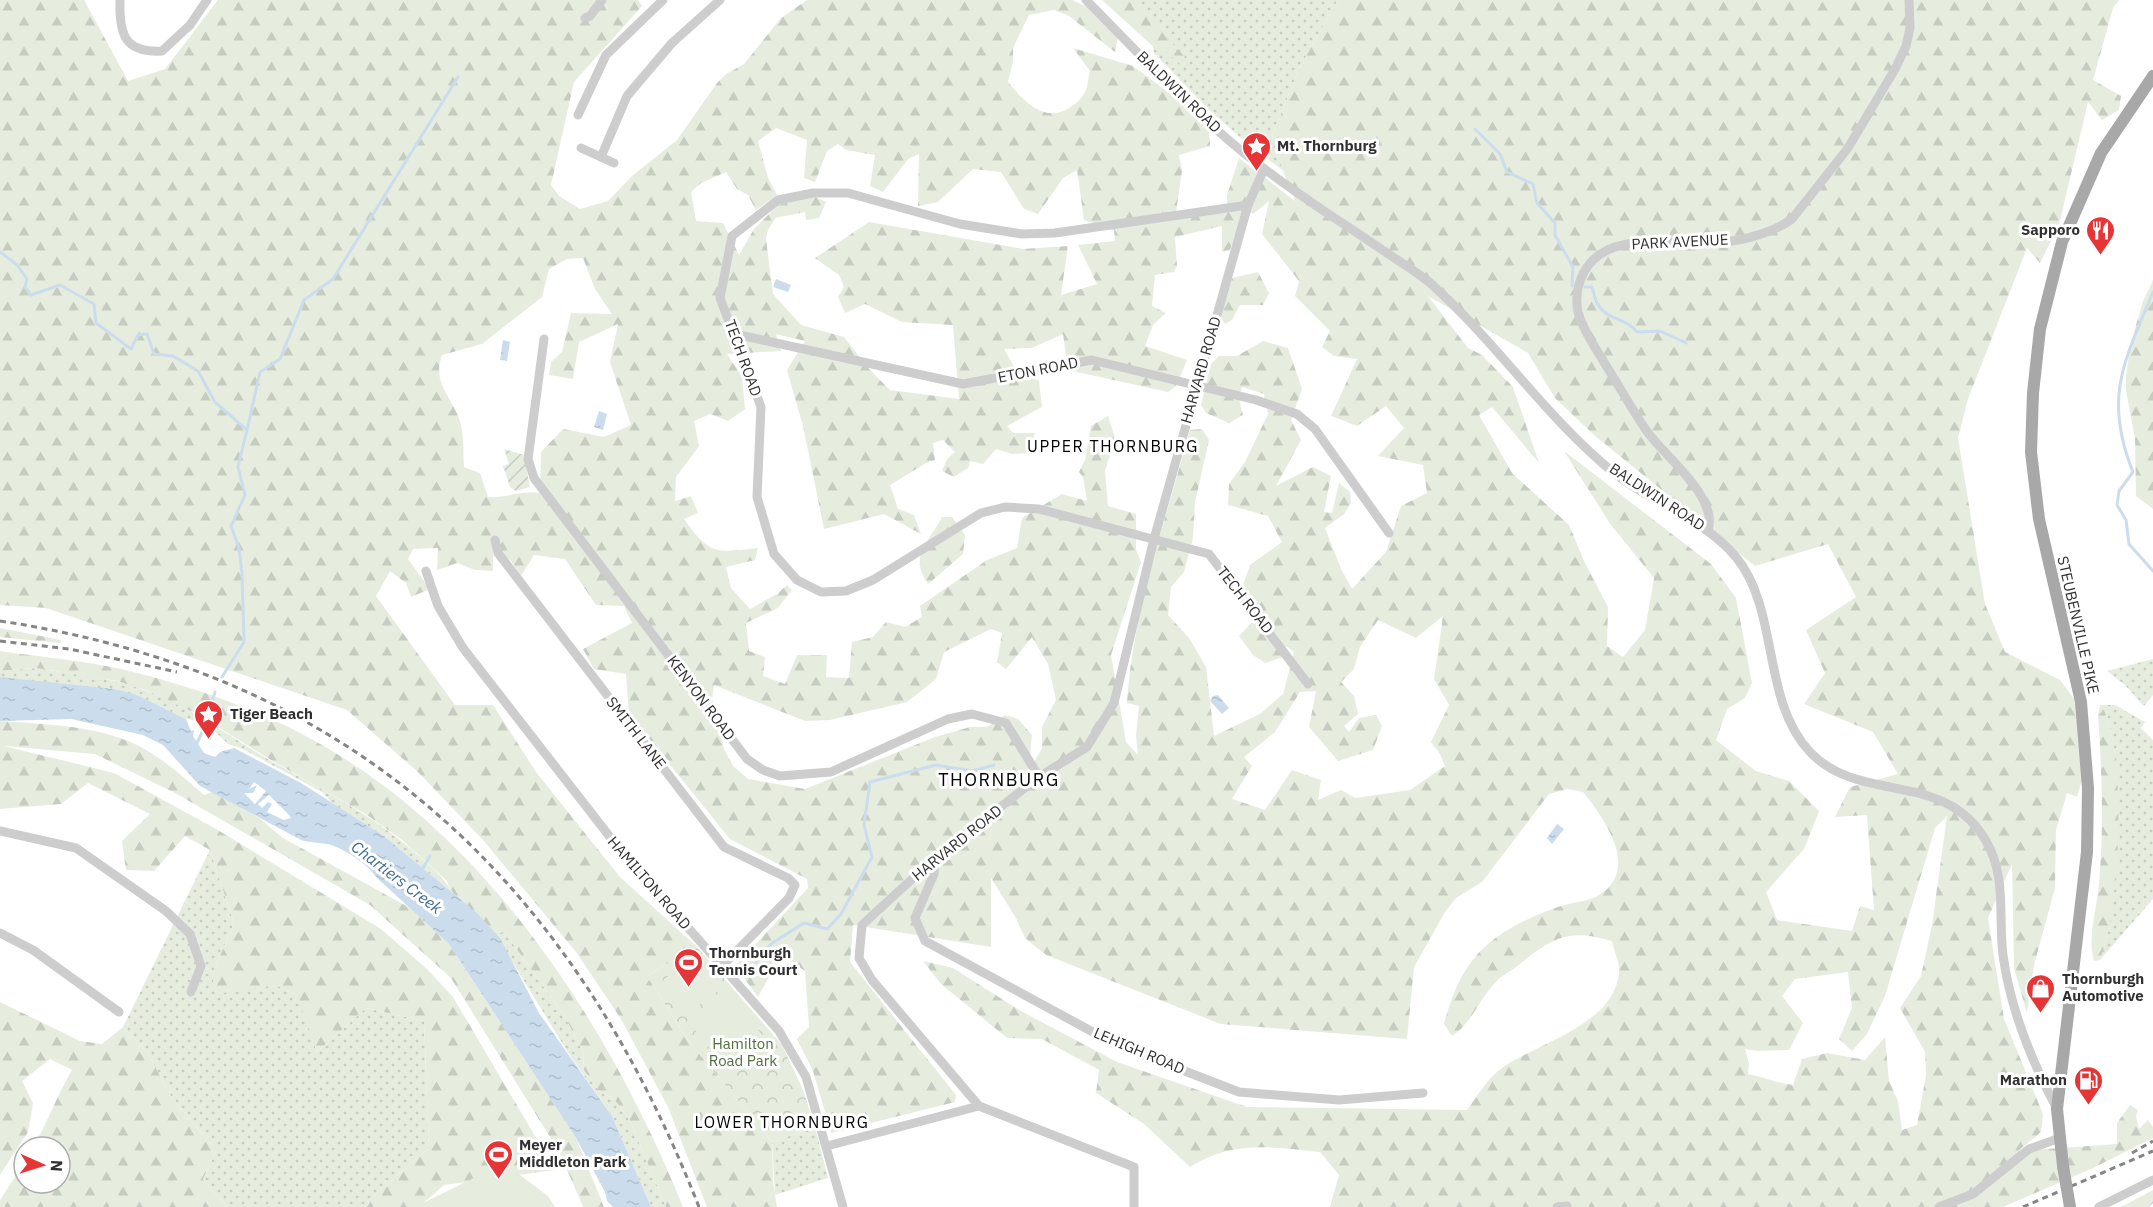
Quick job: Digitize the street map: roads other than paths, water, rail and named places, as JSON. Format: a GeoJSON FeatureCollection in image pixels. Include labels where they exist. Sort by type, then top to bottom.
{"type":"FeatureCollection","features":[{"type":"Feature","properties":{"kind":"main road","name":"STEUBENVILLE PIKE"},"geometry":{"type":"LineString","coordinates":[[2070,1207],[2057,1109],[2087,852],[2088,788],[2081,702],[2039,519],[2031,452],[2033,393],[2044,310],[2071,220],[2102,153],[2153,76]]}},
{"type":"Feature","properties":{"kind":"street"},"geometry":{"type":"LineString","coordinates":[[120,0],[119,24],[128,43],[144,52],[162,51],[190,25],[207,0]]}},
{"type":"Feature","properties":{"kind":"street"},"geometry":{"type":"LineString","coordinates":[[585,18],[590,16],[602,0]]}},
{"type":"Feature","properties":{"kind":"street"},"geometry":{"type":"LineString","coordinates":[[578,115],[606,55],[663,0]]}},
{"type":"Feature","properties":{"kind":"street"},"geometry":{"type":"LineString","coordinates":[[601,157],[627,96],[672,43],[720,0]]}},
{"type":"Feature","properties":{"kind":"street","name":"BALDWIN ROAD"},"geometry":{"type":"LineString","coordinates":[[1086,0],[1231,143],[1264,169],[1427,280],[1473,325],[1544,404],[1615,474],[1708,530],[1737,559],[1750,582],[1787,716],[1800,740],[1813,755],[1848,777],[1913,790],[1943,801],[1970,819],[1985,839],[1996,863],[2002,887],[2002,951],[2008,984],[2042,1081],[2057,1109]]}},
{"type":"Feature","properties":{"kind":"street","name":"PARK AVENUE"},"geometry":{"type":"LineString","coordinates":[[1708,530],[1711,521],[1710,514],[1694,484],[1645,429],[1584,327],[1576,294],[1579,281],[1587,267],[1599,255],[1613,248],[1644,243],[1726,242],[1781,226],[1792,219],[1848,148],[1895,69],[1906,46],[1910,28],[1909,0]]}},
{"type":"Feature","properties":{"kind":"street"},"geometry":{"type":"LineString","coordinates":[[581,148],[614,163]]}},
{"type":"Feature","properties":{"kind":"street","name":"HARVARD ROAD"},"geometry":{"type":"LineString","coordinates":[[1134,1207],[1134,1167],[979,1106],[872,980],[859,958],[862,925],[935,858],[1039,777],[1087,747],[1114,703],[1154,539],[1197,385],[1248,205],[1264,169]]}},
{"type":"Feature","properties":{"kind":"street","name":"TECH ROAD"},"geometry":{"type":"LineString","coordinates":[[1248,205],[1055,233],[1022,234],[960,224],[848,193],[813,193],[778,200],[732,236],[720,298],[760,407],[757,497],[774,554],[797,580],[821,592],[846,591],[873,580],[981,513],[1005,507],[1039,509],[1209,554],[1308,684]]}},
{"type":"Feature","properties":{"kind":"street","name":"ETON ROAD"},"geometry":{"type":"LineString","coordinates":[[735,334],[963,384],[1092,360],[1256,400],[1297,414],[1315,429],[1389,533]]}},
{"type":"Feature","properties":{"kind":"street","name":"KENYON ROAD"},"geometry":{"type":"LineString","coordinates":[[544,339],[528,459],[534,478],[747,759],[763,770],[780,776],[831,772],[948,719],[972,714],[1006,723],[1039,777]]}},
{"type":"Feature","properties":{"kind":"street","name":"SMITH LANE"},"geometry":{"type":"LineString","coordinates":[[495,540],[498,553],[724,847],[792,880],[795,885],[789,898],[722,966]]}},
{"type":"Feature","properties":{"kind":"street","name":"HAMILTON ROAD"},"geometry":{"type":"LineString","coordinates":[[426,571],[438,606],[463,648],[624,855],[779,1031],[806,1077],[843,1207]]}},
{"type":"Feature","properties":{"kind":"street"},"geometry":{"type":"LineString","coordinates":[[0,831],[76,848],[166,910],[190,934],[201,966],[191,992]]}},
{"type":"Feature","properties":{"kind":"street","name":"LEHIGH ROAD"},"geometry":{"type":"LineString","coordinates":[[935,858],[934,874],[915,918],[926,941],[1115,1044],[1239,1092],[1339,1100],[1423,1094]]}},
{"type":"Feature","properties":{"kind":"street"},"geometry":{"type":"LineString","coordinates":[[0,933],[33,950],[119,1012]]}},
{"type":"Feature","properties":{"kind":"street"},"geometry":{"type":"LineString","coordinates":[[827,1146],[979,1106]]}},
{"type":"Feature","properties":{"kind":"street"},"geometry":{"type":"LineString","coordinates":[[1939,1207],[1973,1194],[2029,1149],[2060,1138]]}},
{"type":"Feature","properties":{"kind":"street"},"geometry":{"type":"LineString","coordinates":[[2099,1207],[2153,1180]]}},
{"type":"Feature","properties":{"kind":"water"},"geometry":{"type":"Polygon","coordinates":[[[776,279],[791,285],[788,292],[773,287],[776,279]]]}},
{"type":"Feature","properties":{"kind":"water"},"geometry":{"type":"Polygon","coordinates":[[[503,340],[510,342],[507,361],[500,360],[503,340]]]}},
{"type":"Feature","properties":{"kind":"water"},"geometry":{"type":"Polygon","coordinates":[[[599,411],[607,414],[603,430],[594,427],[599,411]]]}},
{"type":"Feature","properties":{"kind":"water","name":"Chartiers Creek"},"geometry":{"type":"Polygon","coordinates":[[[0,677],[114,689],[135,694],[186,719],[191,731],[194,730],[193,736],[204,753],[215,757],[220,752],[234,748],[301,783],[384,836],[477,913],[500,938],[539,1013],[612,1116],[651,1207],[613,1207],[607,1201],[605,1192],[576,1138],[449,944],[358,859],[332,845],[301,840],[200,786],[163,745],[143,735],[71,719],[0,721],[0,677]],[[254,782],[249,789],[257,785],[253,793],[244,793],[255,804],[266,791],[254,782]],[[269,795],[258,804],[262,808],[268,802],[272,804],[267,812],[284,820],[291,818],[289,815],[269,795]]]}},
{"type":"Feature","properties":{"kind":"water"},"geometry":{"type":"Polygon","coordinates":[[[1218,695],[1229,708],[1222,714],[1210,701],[1213,696],[1218,695]]]}},
{"type":"Feature","properties":{"kind":"water"},"geometry":{"type":"Polygon","coordinates":[[[1557,824],[1564,829],[1552,844],[1547,838],[1557,824]]]}},
{"type":"Feature","properties":{"kind":"waterway"},"geometry":{"type":"LineString","coordinates":[[247,430],[260,372],[280,359],[304,300],[333,279],[458,77]]}},
{"type":"Feature","properties":{"kind":"waterway"},"geometry":{"type":"LineString","coordinates":[[1475,129],[1500,154],[1507,172],[1533,184],[1537,203],[1555,223],[1555,235],[1573,267],[1572,286]]}},
{"type":"Feature","properties":{"kind":"waterway"},"geometry":{"type":"LineString","coordinates":[[0,252],[17,265],[27,279],[25,287],[31,295],[60,285],[94,304],[96,323],[131,349],[138,335],[147,334],[154,354],[173,356],[198,371],[215,402],[247,430],[238,467],[245,495],[231,526],[239,548],[242,574],[244,642],[222,677]]}},
{"type":"Feature","properties":{"kind":"waterway"},"geometry":{"type":"LineString","coordinates":[[1585,287],[1592,287],[1596,302],[1603,311],[1633,327],[1637,332],[1660,331],[1686,343]]}},
{"type":"Feature","properties":{"kind":"waterway"},"geometry":{"type":"LineString","coordinates":[[2153,292],[2133,339],[2121,380],[2118,401],[2119,422],[2133,472],[2119,491],[2117,505],[2126,520],[2129,544],[2153,571]]}},
{"type":"Feature","properties":{"kind":"waterway"},"geometry":{"type":"LineString","coordinates":[[196,745],[205,726],[215,692]]}},
{"type":"Feature","properties":{"kind":"waterway"},"geometry":{"type":"LineString","coordinates":[[756,962],[771,944],[804,923],[827,929],[841,914],[872,857],[864,825],[870,782],[936,765],[972,771],[994,765]]}},
{"type":"Feature","properties":{"kind":"waterway"},"geometry":{"type":"LineString","coordinates":[[422,870],[430,856]]}},
{"type":"Feature","properties":{"kind":"railway"},"geometry":{"type":"LineString","coordinates":[[0,621],[126,648],[240,689],[343,743],[434,811],[515,892],[585,985],[647,1090],[699,1207]]}},
{"type":"Feature","properties":{"kind":"railway"},"geometry":{"type":"LineString","coordinates":[[0,641],[69,649],[177,672]]}},
{"type":"Feature","properties":{"kind":"railway"},"geometry":{"type":"LineString","coordinates":[[2132,1153],[2153,1141]]}},
{"type":"Feature","properties":{"kind":"railway"},"geometry":{"type":"LineString","coordinates":[[2023,1207],[2153,1151]]}},
{"type":"Feature","properties":{"kind":"place","name":"Mt. Thornburg"},"geometry":{"type":"Point","coordinates":[1256,172]}},
{"type":"Feature","properties":{"kind":"place","name":"Sapporo"},"geometry":{"type":"Point","coordinates":[2101,256]}},
{"type":"Feature","properties":{"kind":"place","name":"Tiger Beach"},"geometry":{"type":"Point","coordinates":[209,740]}},
{"type":"Feature","properties":{"kind":"place","name":"Thornburgh Tennis Court"},"geometry":{"type":"Point","coordinates":[688,988]}},
{"type":"Feature","properties":{"kind":"place","name":"Thornburgh Automotive"},"geometry":{"type":"Point","coordinates":[2041,1014]}},
{"type":"Feature","properties":{"kind":"place","name":"Marathon"},"geometry":{"type":"Point","coordinates":[2088,1106]}},
{"type":"Feature","properties":{"kind":"place","name":"Meyer Middleton Park"},"geometry":{"type":"Point","coordinates":[498,1180]}},
{"type":"Feature","properties":{"kind":"district","name":"UPPER THORNBURG"},"geometry":{"type":"Point","coordinates":[1113,446]}},
{"type":"Feature","properties":{"kind":"district","name":"THORNBURG"},"geometry":{"type":"Point","coordinates":[999,780]}},
{"type":"Feature","properties":{"kind":"district","name":"LOWER THORNBURG"},"geometry":{"type":"Point","coordinates":[782,1122]}},
{"type":"Feature","properties":{"kind":"park label","name":"Hamilton Road Park"},"geometry":{"type":"Point","coordinates":[743,1052]}}]}
